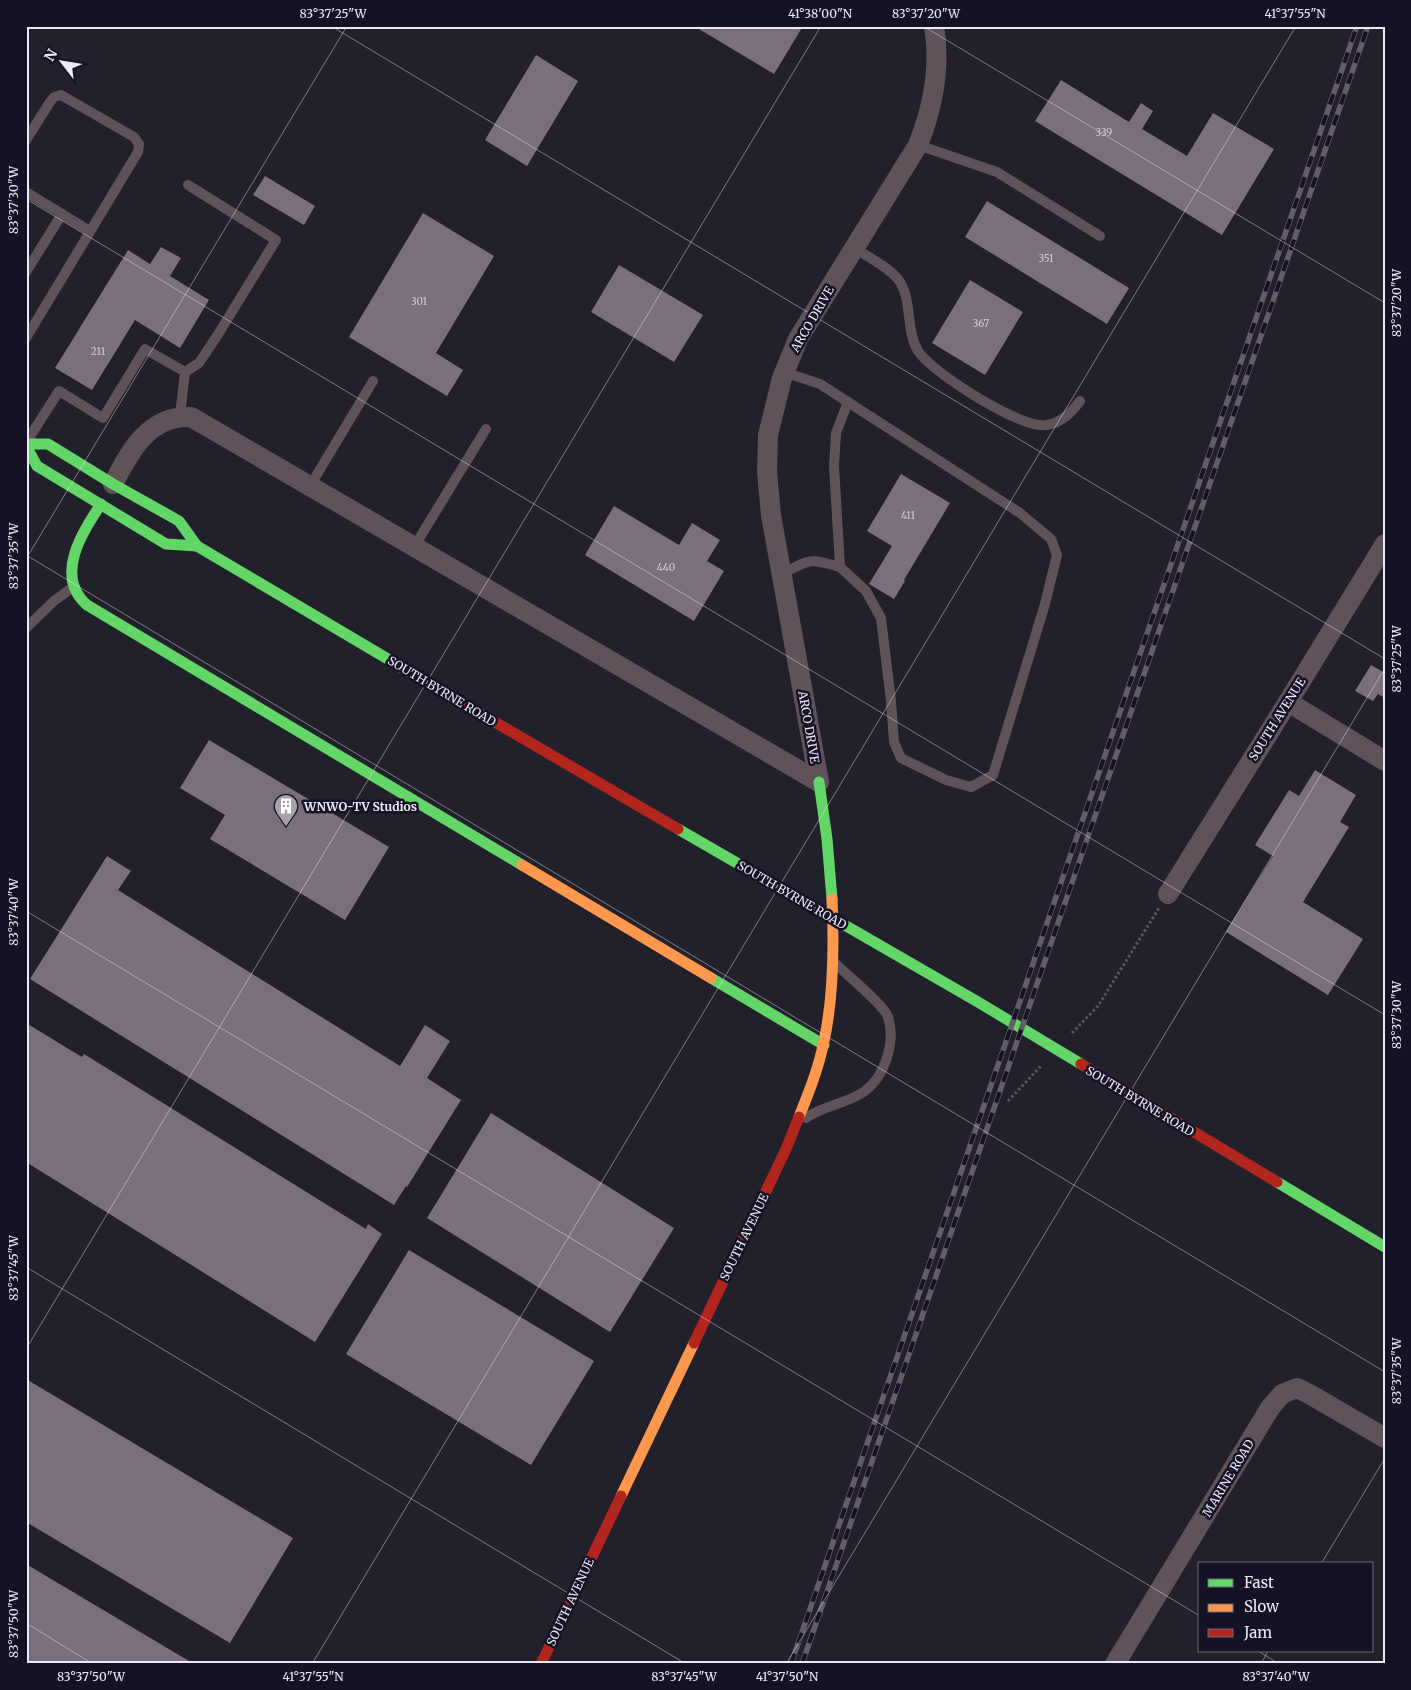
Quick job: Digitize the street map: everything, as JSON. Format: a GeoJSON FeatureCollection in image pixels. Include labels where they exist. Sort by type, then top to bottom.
{"type":"FeatureCollection","features":[{"type":"Feature","properties":{"kind":"street","name":"ARCO DRIVE"},"geometry":{"type":"LineString","coordinates":[[819,782],[771,514],[767,472],[768,435],[784,372],[798,339],[918,145],[928,121],[934,97],[937,70],[934,26]]}},
{"type":"Feature","properties":{"kind":"street"},"geometry":{"type":"LineString","coordinates":[[112,484],[128,454],[146,434],[163,422],[180,416],[191,417],[819,782]]}},
{"type":"Feature","properties":{"kind":"street","name":"SOUTH BYRNE ROAD"},"geometry":{"type":"LineString","coordinates":[[197,546],[166,544],[37,466],[26,444],[48,444],[112,484],[179,521],[197,546],[759,876],[978,1002],[1385,1247]]}},
{"type":"Feature","properties":{"kind":"street"},"geometry":{"type":"LineString","coordinates":[[101,504],[87,526],[74,554],[71,570],[78,596],[96,612],[325,750],[824,1045]]}},
{"type":"Feature","properties":{"kind":"street","name":"SOUTH AVENUE"},"geometry":{"type":"LineString","coordinates":[[1168,894],[1385,544]]}},
{"type":"Feature","properties":{"kind":"street"},"geometry":{"type":"LineString","coordinates":[[1288,702],[1385,761]]}},
{"type":"Feature","properties":{"kind":"street","name":"SOUTH AVENUE"},"geometry":{"type":"LineString","coordinates":[[541,1664],[807,1100],[824,1045],[832,987],[833,961],[832,882],[819,782]]}},
{"type":"Feature","properties":{"kind":"street","name":"MARINE ROAD"},"geometry":{"type":"LineString","coordinates":[[1116,1664],[1265,1417],[1282,1394],[1297,1388],[1385,1438]]}},
{"type":"Feature","properties":{"kind":"lane"},"geometry":{"type":"LineString","coordinates":[[26,140],[50,102],[54,97],[61,95],[134,137],[139,144],[138,152],[26,338]]}},
{"type":"Feature","properties":{"kind":"lane"},"geometry":{"type":"LineString","coordinates":[[918,145],[997,172],[1100,236]]}},
{"type":"Feature","properties":{"kind":"lane"},"geometry":{"type":"LineString","coordinates":[[185,372],[199,363],[276,240],[188,185]]}},
{"type":"Feature","properties":{"kind":"lane"},"geometry":{"type":"LineString","coordinates":[[26,192],[90,231]]}},
{"type":"Feature","properties":{"kind":"lane"},"geometry":{"type":"LineString","coordinates":[[26,272],[62,214]]}},
{"type":"Feature","properties":{"kind":"lane"},"geometry":{"type":"LineString","coordinates":[[854,248],[888,271],[904,289],[914,344],[926,362],[970,393],[1033,425],[1047,425],[1062,418],[1072,412],[1080,401]]}},
{"type":"Feature","properties":{"kind":"lane"},"geometry":{"type":"LineString","coordinates":[[26,444],[58,391],[103,418],[144,350],[185,372]]}},
{"type":"Feature","properties":{"kind":"lane"},"geometry":{"type":"LineString","coordinates":[[180,416],[185,372]]}},
{"type":"Feature","properties":{"kind":"lane"},"geometry":{"type":"LineString","coordinates":[[781,575],[806,561],[818,561],[840,568],[866,591],[881,618],[892,701],[894,742],[902,758],[946,780],[971,786],[993,775],[1045,604],[1057,555],[1051,539],[1020,514],[820,384],[784,372]]}},
{"type":"Feature","properties":{"kind":"lane"},"geometry":{"type":"LineString","coordinates":[[310,486],[372,381]]}},
{"type":"Feature","properties":{"kind":"lane"},"geometry":{"type":"LineString","coordinates":[[840,568],[834,466],[836,433],[848,402]]}},
{"type":"Feature","properties":{"kind":"lane"},"geometry":{"type":"LineString","coordinates":[[414,546],[486,429]]}},
{"type":"Feature","properties":{"kind":"lane"},"geometry":{"type":"LineString","coordinates":[[26,628],[54,601],[74,586]]}},
{"type":"Feature","properties":{"kind":"lane"},"geometry":{"type":"LineString","coordinates":[[796,1125],[812,1114],[848,1100],[866,1090],[881,1072],[888,1057],[890,1034],[888,1017],[880,1006],[833,961]]}},
{"type":"Feature","properties":{"kind":"path"},"geometry":{"type":"LineString","coordinates":[[1066,1040],[1098,1006],[1168,894]]}},
{"type":"Feature","properties":{"kind":"path"},"geometry":{"type":"LineString","coordinates":[[1008,1101],[1046,1060]]}},
{"type":"Feature","properties":{"kind":"building"},"geometry":{"type":"Polygon","coordinates":[[[694,26],[803,26],[774,74],[694,26]]]}},
{"type":"Feature","properties":{"kind":"building"},"geometry":{"type":"Polygon","coordinates":[[[536,55],[578,81],[527,166],[485,140],[536,55]]]}},
{"type":"Feature","properties":{"kind":"building"},"geometry":{"type":"Polygon","coordinates":[[[1061,80],[1129,122],[1141,103],[1153,111],[1142,129],[1187,156],[1213,113],[1274,149],[1222,235],[1035,121],[1061,80]]]}},
{"type":"Feature","properties":{"kind":"building"},"geometry":{"type":"Polygon","coordinates":[[[265,176],[315,206],[304,225],[253,195],[265,176]]]}},
{"type":"Feature","properties":{"kind":"building"},"geometry":{"type":"Polygon","coordinates":[[[987,201],[1129,288],[1107,324],[965,237],[987,201]]]}},
{"type":"Feature","properties":{"kind":"building"},"geometry":{"type":"Polygon","coordinates":[[[423,213],[494,256],[436,353],[463,370],[447,396],[349,337],[423,213]]]}},
{"type":"Feature","properties":{"kind":"building"},"geometry":{"type":"Polygon","coordinates":[[[161,247],[181,258],[170,276],[209,300],[180,348],[135,320],[92,390],[55,368],[128,250],[150,264],[161,247]]]}},
{"type":"Feature","properties":{"kind":"building"},"geometry":{"type":"Polygon","coordinates":[[[619,265],[703,315],[674,362],[591,312],[619,265]]]}},
{"type":"Feature","properties":{"kind":"building"},"geometry":{"type":"Polygon","coordinates":[[[970,280],[1023,312],[985,375],[932,343],[970,280]]]}},
{"type":"Feature","properties":{"kind":"building"},"geometry":{"type":"Polygon","coordinates":[[[901,474],[950,503],[894,599],[869,584],[892,546],[867,531],[901,474]]]}},
{"type":"Feature","properties":{"kind":"building"},"geometry":{"type":"Polygon","coordinates":[[[614,506],[679,545],[692,523],[720,540],[707,561],[724,571],[694,621],[585,555],[614,506]]]}},
{"type":"Feature","properties":{"kind":"building"},"geometry":{"type":"Polygon","coordinates":[[[1371,665],[1385,673],[1385,698],[1378,694],[1373,701],[1355,691],[1371,665]]]}},
{"type":"Feature","properties":{"kind":"building","name":"WNWO-TV Studios"},"geometry":{"type":"Polygon","coordinates":[[[209,740],[389,847],[345,920],[210,839],[225,815],[180,788],[209,740]]]}},
{"type":"Feature","properties":{"kind":"building"},"geometry":{"type":"Polygon","coordinates":[[[1315,770],[1356,795],[1340,822],[1349,827],[1303,902],[1363,939],[1328,995],[1226,932],[1273,856],[1255,845],[1289,790],[1299,796],[1315,770]]]}},
{"type":"Feature","properties":{"kind":"building"},"geometry":{"type":"Polygon","coordinates":[[[107,856],[131,871],[118,890],[400,1066],[425,1025],[450,1041],[427,1078],[461,1100],[394,1205],[30,979],[107,856]]]}},
{"type":"Feature","properties":{"kind":"building"},"geometry":{"type":"Polygon","coordinates":[[[26,1023],[82,1057],[84,1054],[366,1229],[368,1224],[382,1234],[315,1342],[26,1162],[26,1023]]]}},
{"type":"Feature","properties":{"kind":"building"},"geometry":{"type":"Polygon","coordinates":[[[491,1113],[674,1228],[610,1332],[427,1218],[491,1113]]]}},
{"type":"Feature","properties":{"kind":"building"},"geometry":{"type":"Polygon","coordinates":[[[409,1250],[594,1361],[531,1465],[346,1354],[409,1250]]]}},
{"type":"Feature","properties":{"kind":"building"},"geometry":{"type":"Polygon","coordinates":[[[26,1379],[293,1538],[230,1643],[26,1522],[26,1379]]]}},
{"type":"Feature","properties":{"kind":"building"},"geometry":{"type":"Polygon","coordinates":[[[26,1564],[194,1664],[26,1664],[26,1564]]]}},
{"type":"Feature","properties":{"kind":"railway"},"geometry":{"type":"LineString","coordinates":[[791,1664],[1357,26]]}},
{"type":"Feature","properties":{"kind":"railway"},"geometry":{"type":"LineString","coordinates":[[802,1664],[1368,26]]}},
{"type":"Feature","properties":{"kind":"traffic: fast"},"geometry":{"type":"LineString","coordinates":[[26,444],[48,444],[113,484],[179,521],[197,546],[452,697]]}},
{"type":"Feature","properties":{"kind":"traffic: fast"},"geometry":{"type":"LineString","coordinates":[[26,446],[37,466],[166,544],[197,546]]}},
{"type":"Feature","properties":{"kind":"traffic: fast"},"geometry":{"type":"LineString","coordinates":[[101,504],[86,528],[74,554],[72,568],[77,594],[87,605],[522,865]]}},
{"type":"Feature","properties":{"kind":"traffic: fast"},"geometry":{"type":"LineString","coordinates":[[819,782],[827,839],[832,899]]}},
{"type":"Feature","properties":{"kind":"traffic: fast"},"geometry":{"type":"LineString","coordinates":[[678,829],[978,1002],[1081,1064]]}},
{"type":"Feature","properties":{"kind":"traffic: fast"},"geometry":{"type":"LineString","coordinates":[[711,978],[824,1045]]}},
{"type":"Feature","properties":{"kind":"traffic: fast"},"geometry":{"type":"LineString","coordinates":[[1277,1182],[1385,1247]]}},
{"type":"Feature","properties":{"kind":"traffic: slow"},"geometry":{"type":"LineString","coordinates":[[522,865],[711,978]]}},
{"type":"Feature","properties":{"kind":"traffic: slow"},"geometry":{"type":"LineString","coordinates":[[799,1117],[817,1070],[830,1006],[833,970],[832,899]]}},
{"type":"Feature","properties":{"kind":"traffic: slow"},"geometry":{"type":"LineString","coordinates":[[621,1496],[694,1343]]}},
{"type":"Feature","properties":{"kind":"traffic: jam"},"geometry":{"type":"LineString","coordinates":[[452,697],[678,829]]}},
{"type":"Feature","properties":{"kind":"traffic: jam"},"geometry":{"type":"LineString","coordinates":[[1081,1064],[1277,1182]]}},
{"type":"Feature","properties":{"kind":"traffic: jam"},"geometry":{"type":"LineString","coordinates":[[694,1343],[786,1149],[799,1117]]}},
{"type":"Feature","properties":{"kind":"traffic: jam"},"geometry":{"type":"LineString","coordinates":[[541,1664],[621,1496]]}},
{"type":"Feature","properties":{"kind":"place","name":"WNWO-TV Studios"},"geometry":{"type":"Point","coordinates":[286,827]}}]}
